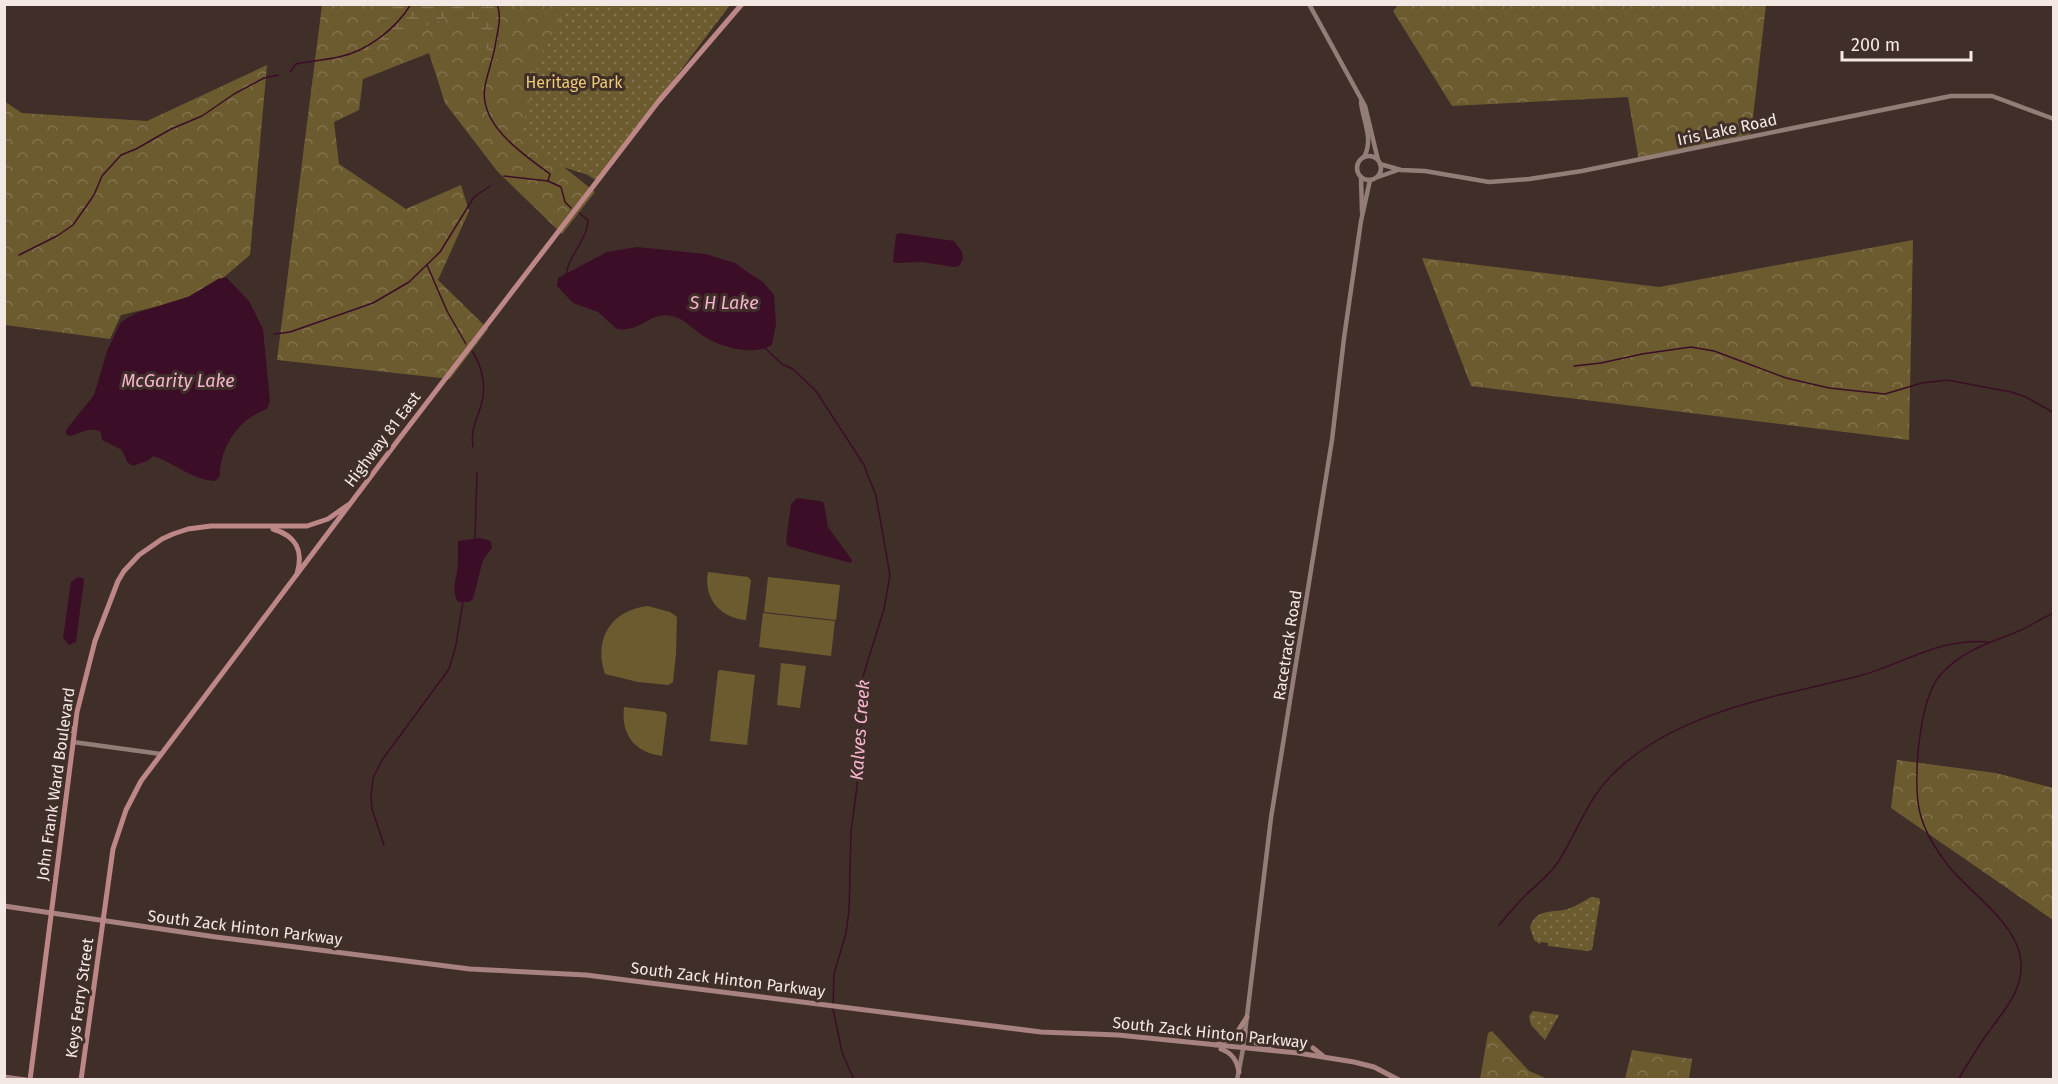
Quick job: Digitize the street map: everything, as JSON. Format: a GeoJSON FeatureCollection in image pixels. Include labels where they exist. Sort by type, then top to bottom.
{"type":"FeatureCollection","features":[{"type":"Feature","properties":{"kind":"main road","name":"Highway 81 East"},"geometry":{"type":"LineString","coordinates":[[103,921],[113,849],[122,820],[141,781],[658,102],[742,4]]}},
{"type":"Feature","properties":{"kind":"main road","name":"John Frank Ward Boulevard"},"geometry":{"type":"LineString","coordinates":[[28,1080],[75,726],[84,680],[113,591],[130,563],[162,539],[188,529],[220,526],[300,527],[320,522],[337,514],[354,500]]}},
{"type":"Feature","properties":{"kind":"main road"},"geometry":{"type":"LineString","coordinates":[[268,527],[286,534],[297,546],[300,559],[295,578]]}},
{"type":"Feature","properties":{"kind":"main road"},"geometry":{"type":"LineString","coordinates":[[59,740],[75,726]]}},
{"type":"Feature","properties":{"kind":"main road","name":"South Zack Hinton Parkway"},"geometry":{"type":"LineString","coordinates":[[4,906],[216,937],[470,969],[586,975],[1041,1032],[1118,1035],[1282,1052],[1374,1067],[1399,1080]]}},
{"type":"Feature","properties":{"kind":"main road","name":"Keys Ferry Street"},"geometry":{"type":"LineString","coordinates":[[81,1080],[103,921]]}},
{"type":"Feature","properties":{"kind":"main road"},"geometry":{"type":"LineString","coordinates":[[1211,1046],[1234,1036],[1247,1017]]}},
{"type":"Feature","properties":{"kind":"main road"},"geometry":{"type":"LineString","coordinates":[[1245,1031],[1254,1043],[1282,1052]]}},
{"type":"Feature","properties":{"kind":"main road"},"geometry":{"type":"LineString","coordinates":[[1211,1046],[1232,1054],[1239,1072]]}},
{"type":"Feature","properties":{"kind":"main road"},"geometry":{"type":"LineString","coordinates":[[1313,1048],[1327,1058]]}},
{"type":"Feature","properties":{"kind":"main road"},"geometry":{"type":"LineString","coordinates":[[4,1077],[28,1080]]}},
{"type":"Feature","properties":{"kind":"street"},"geometry":{"type":"LineString","coordinates":[[1309,4],[1361,100],[1368,113],[1381,171],[1377,177],[1370,180],[1361,177],[1357,166],[1368,151],[1361,100]]}},
{"type":"Feature","properties":{"kind":"street","name":"Iris Lake Road"},"geometry":{"type":"LineString","coordinates":[[1379,162],[1401,170],[1425,171],[1489,182],[1529,179],[1582,171],[1951,96],[1992,96],[2054,119]]}},
{"type":"Feature","properties":{"kind":"street"},"geometry":{"type":"LineString","coordinates":[[1364,157],[1372,156],[1379,162]]}},
{"type":"Feature","properties":{"kind":"street","name":"Iris Lake Road"},"geometry":{"type":"LineString","coordinates":[[1377,177],[1401,170]]}},
{"type":"Feature","properties":{"kind":"street","name":"Racetrack Road"},"geometry":{"type":"LineString","coordinates":[[1361,177],[1362,215]]}},
{"type":"Feature","properties":{"kind":"street","name":"Racetrack Road"},"geometry":{"type":"LineString","coordinates":[[1238,1080],[1271,818],[1332,440],[1362,215],[1370,180]]}},
{"type":"Feature","properties":{"kind":"street"},"geometry":{"type":"LineString","coordinates":[[73,742],[161,754]]}},
{"type":"Feature","properties":{"kind":"green space"},"geometry":{"type":"Polygon","coordinates":[[[1399,4],[1766,5],[1751,134],[1639,161],[1628,97],[1452,106],[1393,11],[1399,4]]]}},
{"type":"Feature","properties":{"kind":"green space"},"geometry":{"type":"Polygon","coordinates":[[[322,5],[396,5],[363,51],[461,12],[498,63],[499,5],[567,5],[540,56],[521,133],[595,192],[562,234],[497,171],[445,103],[429,53],[363,79],[359,110],[334,122],[339,164],[406,209],[461,185],[469,211],[438,280],[488,329],[450,379],[277,360],[322,5]]]}},
{"type":"Feature","properties":{"kind":"green space"},"geometry":{"type":"Polygon","coordinates":[[[396,5],[499,5],[498,64],[461,12],[362,52],[396,5]]]}},
{"type":"Feature","properties":{"kind":"green space","name":"Heritage Park"},"geometry":{"type":"Polygon","coordinates":[[[509,5],[730,5],[597,181],[588,175],[485,142],[509,5]]]}},
{"type":"Feature","properties":{"kind":"green space"},"geometry":{"type":"Polygon","coordinates":[[[267,65],[250,255],[209,290],[121,315],[110,339],[5,325],[4,101],[22,113],[147,121],[267,65]]]}},
{"type":"Feature","properties":{"kind":"green space"},"geometry":{"type":"Polygon","coordinates":[[[1913,240],[1909,440],[1471,386],[1422,258],[1659,287],[1913,240]]]}},
{"type":"Feature","properties":{"kind":"green space"},"geometry":{"type":"Polygon","coordinates":[[[708,572],[748,577],[751,580],[746,620],[728,615],[715,605],[708,590],[708,572]]]}},
{"type":"Feature","properties":{"kind":"green space"},"geometry":{"type":"Polygon","coordinates":[[[768,577],[840,585],[836,620],[764,612],[768,577]]]}},
{"type":"Feature","properties":{"kind":"green space"},"geometry":{"type":"Polygon","coordinates":[[[648,606],[670,612],[677,617],[673,682],[668,685],[638,682],[605,674],[601,649],[608,628],[624,613],[648,606]]]}},
{"type":"Feature","properties":{"kind":"green space"},"geometry":{"type":"Polygon","coordinates":[[[763,613],[835,621],[831,656],[759,647],[763,613]]]}},
{"type":"Feature","properties":{"kind":"green space"},"geometry":{"type":"Polygon","coordinates":[[[781,663],[806,666],[800,708],[777,705],[781,663]]]}},
{"type":"Feature","properties":{"kind":"green space"},"geometry":{"type":"Polygon","coordinates":[[[718,671],[755,675],[747,745],[710,741],[718,671]]]}},
{"type":"Feature","properties":{"kind":"green space"},"geometry":{"type":"Polygon","coordinates":[[[624,707],[665,712],[667,715],[662,756],[644,751],[631,740],[625,726],[624,707]]]}},
{"type":"Feature","properties":{"kind":"green space"},"geometry":{"type":"Polygon","coordinates":[[[1897,760],[1996,773],[2053,788],[2053,920],[1891,808],[1897,760]]]}},
{"type":"Feature","properties":{"kind":"green space"},"geometry":{"type":"Polygon","coordinates":[[[1591,897],[1599,898],[1600,901],[1592,950],[1548,946],[1548,943],[1541,942],[1540,944],[1534,940],[1530,927],[1536,917],[1546,912],[1568,909],[1591,897]]]}},
{"type":"Feature","properties":{"kind":"green space"},"geometry":{"type":"Polygon","coordinates":[[[1533,1011],[1559,1015],[1545,1040],[1531,1025],[1529,1016],[1533,1011]]]}},
{"type":"Feature","properties":{"kind":"green space"},"geometry":{"type":"Polygon","coordinates":[[[1492,1031],[1529,1071],[1548,1079],[1480,1079],[1488,1033],[1492,1031]]]}},
{"type":"Feature","properties":{"kind":"green space"},"geometry":{"type":"Polygon","coordinates":[[[1632,1050],[1692,1059],[1689,1079],[1625,1079],[1632,1050]]]}},
{"type":"Feature","properties":{"kind":"water"},"geometry":{"type":"Polygon","coordinates":[[[899,233],[954,241],[962,252],[963,259],[959,266],[954,267],[922,262],[895,263],[893,261],[896,235],[899,233]]]}},
{"type":"Feature","properties":{"kind":"water","name":"S H Lake"},"geometry":{"type":"Polygon","coordinates":[[[637,247],[706,254],[735,263],[763,282],[774,295],[776,324],[772,345],[756,350],[729,347],[712,341],[682,320],[669,315],[654,318],[634,327],[617,329],[598,312],[573,303],[557,286],[558,278],[607,252],[637,247]]]}},
{"type":"Feature","properties":{"kind":"water","name":"McGarity Lake"},"geometry":{"type":"Polygon","coordinates":[[[226,277],[249,301],[263,329],[270,401],[267,409],[248,419],[233,435],[223,454],[220,476],[215,481],[198,478],[153,456],[133,466],[127,462],[122,450],[102,440],[101,432],[97,430],[70,436],[66,434],[66,430],[94,395],[107,351],[121,322],[136,313],[188,297],[218,279],[226,277]]]}},
{"type":"Feature","properties":{"kind":"water"},"geometry":{"type":"Polygon","coordinates":[[[797,498],[824,503],[828,527],[852,560],[851,563],[788,546],[786,542],[791,504],[797,498]]]}},
{"type":"Feature","properties":{"kind":"water"},"geometry":{"type":"Polygon","coordinates":[[[480,538],[491,541],[492,548],[483,560],[473,599],[469,602],[458,602],[454,587],[458,567],[458,541],[480,538]]]}},
{"type":"Feature","properties":{"kind":"water"},"geometry":{"type":"Polygon","coordinates":[[[78,577],[84,580],[76,642],[69,645],[63,638],[71,582],[78,577]]]}},
{"type":"Feature","properties":{"kind":"waterway"},"geometry":{"type":"LineString","coordinates":[[290,72],[296,64],[339,57],[360,50],[389,30],[411,4]]}},
{"type":"Feature","properties":{"kind":"waterway","name":"Kalves Creek"},"geometry":{"type":"LineString","coordinates":[[497,4],[499,27],[485,86],[488,113],[495,126],[516,148],[550,174],[548,181]]}},
{"type":"Feature","properties":{"kind":"waterway"},"geometry":{"type":"LineString","coordinates":[[19,255],[57,236],[73,225],[94,195],[102,176],[121,155],[202,116],[234,94],[264,78],[278,75]]}},
{"type":"Feature","properties":{"kind":"waterway","name":"Kalves Creek"},"geometry":{"type":"LineString","coordinates":[[504,176],[548,181],[561,187],[565,202],[571,208]]}},
{"type":"Feature","properties":{"kind":"waterway"},"geometry":{"type":"LineString","coordinates":[[274,334],[290,332],[373,303],[409,282],[440,252],[474,197],[490,186]]}},
{"type":"Feature","properties":{"kind":"waterway","name":"Kalves Creek"},"geometry":{"type":"LineString","coordinates":[[567,274],[569,263],[587,228],[588,220],[579,213]]}},
{"type":"Feature","properties":{"kind":"waterway"},"geometry":{"type":"LineString","coordinates":[[427,265],[447,311],[466,344]]}},
{"type":"Feature","properties":{"kind":"waterway"},"geometry":{"type":"LineString","coordinates":[[1574,366],[1691,347],[1714,351],[1786,378],[1829,388],[1885,394],[1922,383],[1947,380],[2011,392],[2026,397],[2054,413]]}},
{"type":"Feature","properties":{"kind":"waterway","name":"Kalves Creek"},"geometry":{"type":"LineString","coordinates":[[765,348],[782,364],[793,369],[816,391],[864,465],[876,496],[890,575],[884,609],[861,683],[861,755],[851,832],[849,911],[846,933],[834,974],[833,1004]]}},
{"type":"Feature","properties":{"kind":"waterway"},"geometry":{"type":"LineString","coordinates":[[472,351],[481,370],[484,392],[473,431],[473,447]]}},
{"type":"Feature","properties":{"kind":"waterway"},"geometry":{"type":"LineString","coordinates":[[475,539],[477,472]]}},
{"type":"Feature","properties":{"kind":"waterway"},"geometry":{"type":"LineString","coordinates":[[384,845],[372,809],[373,778],[382,760],[449,669],[456,645],[463,602]]}},
{"type":"Feature","properties":{"kind":"waterway"},"geometry":{"type":"LineString","coordinates":[[1958,1080],[2012,998],[2019,981],[2021,961],[2012,935],[1993,911],[1951,869],[1925,828],[1920,813],[1917,781],[1919,740],[1923,719],[1934,684],[1951,665],[1979,647],[2021,630],[2054,613]]}},
{"type":"Feature","properties":{"kind":"waterway"},"geometry":{"type":"LineString","coordinates":[[1499,925],[1554,867],[1594,797],[1610,777],[1635,755],[1663,737],[1726,710],[1859,676],[1938,647],[1989,642]]}},
{"type":"Feature","properties":{"kind":"waterway","name":"Kalves Creek"},"geometry":{"type":"LineString","coordinates":[[833,1009],[842,1052],[854,1080]]}}]}
